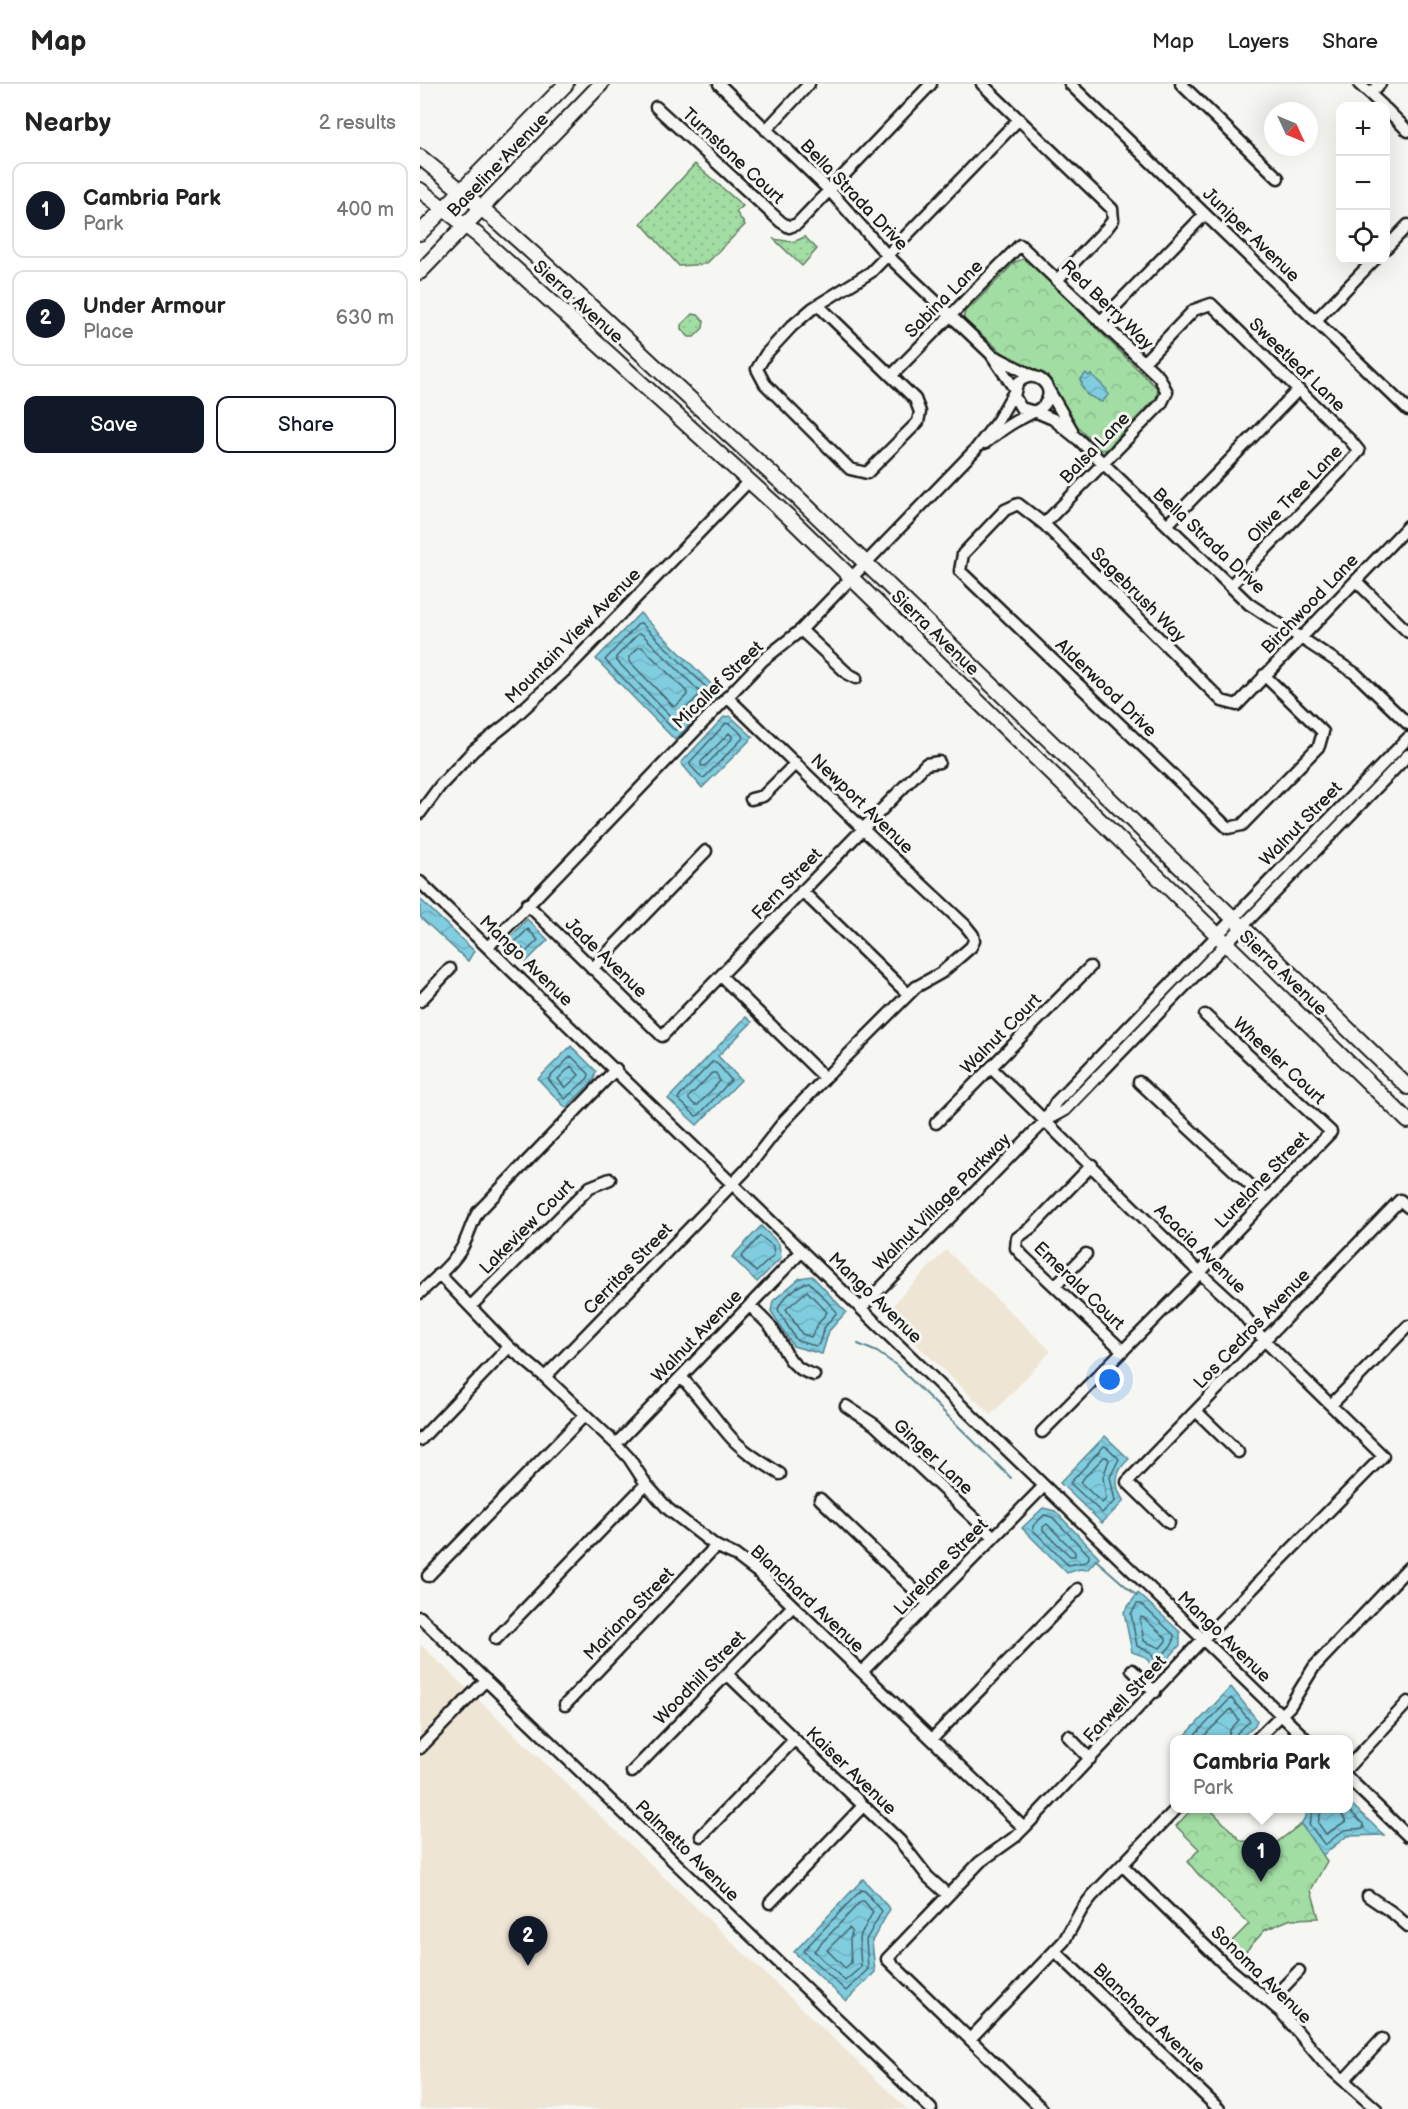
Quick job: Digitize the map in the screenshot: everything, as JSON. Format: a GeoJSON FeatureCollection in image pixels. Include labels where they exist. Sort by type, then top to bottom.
{"type":"FeatureCollection","features":[{"type":"Feature","properties":{"kind":"main road","name":"Baseline Avenue"},"geometry":{"type":"LineString","coordinates":[[420,233],[566,84]]}},
{"type":"Feature","properties":{"kind":"main road","name":"Baseline Avenue"},"geometry":{"type":"LineString","coordinates":[[420,272],[601,84]]}},
{"type":"Feature","properties":{"kind":"main road","name":"Sierra Avenue"},"geometry":{"type":"LineString","coordinates":[[420,157],[562,278],[712,421],[791,491],[1408,1087]]}},
{"type":"Feature","properties":{"kind":"main road","name":"Sierra Avenue"},"geometry":{"type":"LineString","coordinates":[[420,190],[465,225],[749,481],[852,578],[1408,1121]]}},
{"type":"Feature","properties":{"kind":"street","name":"Bella Strada Drive"},"geometry":{"type":"LineString","coordinates":[[719,84],[829,190],[887,255],[991,354],[1014,390]]}},
{"type":"Feature","properties":{"kind":"street"},"geometry":{"type":"LineString","coordinates":[[766,129],[809,84]]}},
{"type":"Feature","properties":{"kind":"street"},"geometry":{"type":"LineString","coordinates":[[829,190],[931,84]]}},
{"type":"Feature","properties":{"kind":"street"},"geometry":{"type":"LineString","coordinates":[[982,84],[1112,209],[1113,220],[1107,228],[1057,280]]}},
{"type":"Feature","properties":{"kind":"street","name":"Juniper Avenue"},"geometry":{"type":"LineString","coordinates":[[1070,84],[1408,410]]}},
{"type":"Feature","properties":{"kind":"street"},"geometry":{"type":"LineString","coordinates":[[1181,84],[1278,178]]}},
{"type":"Feature","properties":{"kind":"street"},"geometry":{"type":"LineString","coordinates":[[1359,84],[1378,102]]}},
{"type":"Feature","properties":{"kind":"street"},"geometry":{"type":"LineString","coordinates":[[1370,94],[1380,84]]}},
{"type":"Feature","properties":{"kind":"street","name":"Turnstone Court"},"geometry":{"type":"LineString","coordinates":[[656,107],[789,227],[797,224],[829,190]]}},
{"type":"Feature","properties":{"kind":"street"},"geometry":{"type":"LineString","coordinates":[[1390,114],[1408,131]]}},
{"type":"Feature","properties":{"kind":"street"},"geometry":{"type":"LineString","coordinates":[[818,305],[915,399],[920,412],[918,422],[867,473],[850,469],[765,384],[757,369],[766,354],[792,326],[818,305],[871,272],[1019,119]]}},
{"type":"Feature","properties":{"kind":"street"},"geometry":{"type":"LineString","coordinates":[[1100,322],[1205,214]]}},
{"type":"Feature","properties":{"kind":"street"},"geometry":{"type":"LineString","coordinates":[[1390,244],[1408,225]]}},
{"type":"Feature","properties":{"kind":"street","name":"Red Berry Way"},"geometry":{"type":"LineString","coordinates":[[1020,245],[1144,362],[1159,377],[1167,392]]}},
{"type":"Feature","properties":{"kind":"street","name":"Sabina Lane"},"geometry":{"type":"LineString","coordinates":[[891,376],[1020,245]]}},
{"type":"Feature","properties":{"kind":"street"},"geometry":{"type":"LineString","coordinates":[[1316,320],[1370,264]]}},
{"type":"Feature","properties":{"kind":"street","name":"Sweetleaf Lane"},"geometry":{"type":"LineString","coordinates":[[1144,362],[1194,310],[1211,304],[1359,451]]}},
{"type":"Feature","properties":{"kind":"street","name":"Bella Strada Drive"},"geometry":{"type":"LineString","coordinates":[[991,354],[1035,377]]}},
{"type":"Feature","properties":{"kind":"street"},"geometry":{"type":"LineString","coordinates":[[1035,377],[1047,388],[1046,404],[1033,411],[1026,411],[1017,405],[1014,390],[1024,378],[1035,377]]}},
{"type":"Feature","properties":{"kind":"street","name":"Bella Strada Drive"},"geometry":{"type":"LineString","coordinates":[[1047,388],[1079,440]]}},
{"type":"Feature","properties":{"kind":"street","name":"Micallef Street"},"geometry":{"type":"LineString","coordinates":[[488,947],[763,660],[801,630],[975,450],[998,420],[1014,390]]}},
{"type":"Feature","properties":{"kind":"street"},"geometry":{"type":"LineString","coordinates":[[1167,525],[1298,390]]}},
{"type":"Feature","properties":{"kind":"street","name":"Balsa Lane"},"geometry":{"type":"LineString","coordinates":[[1044,524],[1161,404],[1167,392]]}},
{"type":"Feature","properties":{"kind":"street","name":"Bella Strada Drive"},"geometry":{"type":"LineString","coordinates":[[1033,411],[1053,419],[1079,440],[1249,604],[1356,674],[1408,724]]}},
{"type":"Feature","properties":{"kind":"street","name":"Micallef Street"},"geometry":{"type":"LineString","coordinates":[[975,450],[1010,424],[1033,411]]}},
{"type":"Feature","properties":{"kind":"street","name":"Olive Tree Lane"},"geometry":{"type":"LineString","coordinates":[[1230,586],[1359,451]]}},
{"type":"Feature","properties":{"kind":"street","name":"Mountain View Avenue"},"geometry":{"type":"LineString","coordinates":[[420,813],[440,786],[474,750],[507,724],[570,666],[749,481]]}},
{"type":"Feature","properties":{"kind":"street","name":"Sagebrush Way"},"geometry":{"type":"LineString","coordinates":[[960,571],[963,554],[1005,510],[1018,504],[1044,524],[1222,701],[1237,705]]}},
{"type":"Feature","properties":{"kind":"street","name":"Birchwood Lane"},"geometry":{"type":"LineString","coordinates":[[1237,705],[1408,526]]}},
{"type":"Feature","properties":{"kind":"street","name":"Alderwood Drive"},"geometry":{"type":"LineString","coordinates":[[960,571],[1228,828],[1242,825],[1319,746],[1323,732],[1264,675]]}},
{"type":"Feature","properties":{"kind":"street"},"geometry":{"type":"LineString","coordinates":[[1356,580],[1408,633]]}},
{"type":"Feature","properties":{"kind":"street"},"geometry":{"type":"LineString","coordinates":[[801,630],[848,674],[856,678]]}},
{"type":"Feature","properties":{"kind":"street","name":"Newport Avenue"},"geometry":{"type":"LineString","coordinates":[[727,697],[973,935],[974,941],[971,946],[951,965],[908,994]]}},
{"type":"Feature","properties":{"kind":"street","name":"Walnut Street"},"geometry":{"type":"LineString","coordinates":[[1237,923],[1408,738]]}},
{"type":"Feature","properties":{"kind":"street","name":"Walnut Street"},"geometry":{"type":"LineString","coordinates":[[1222,938],[1408,755]]}},
{"type":"Feature","properties":{"kind":"street","name":"Fern Street"},"geometry":{"type":"LineString","coordinates":[[662,1036],[926,764],[939,762]]}},
{"type":"Feature","properties":{"kind":"street"},"geometry":{"type":"LineString","coordinates":[[751,799],[763,796],[796,763]]}},
{"type":"Feature","properties":{"kind":"street"},"geometry":{"type":"LineString","coordinates":[[592,969],[706,851]]}},
{"type":"Feature","properties":{"kind":"street","name":"Mango Avenue"},"geometry":{"type":"LineString","coordinates":[[420,882],[616,1069],[1302,1735]]}},
{"type":"Feature","properties":{"kind":"street"},"geometry":{"type":"LineString","coordinates":[[802,891],[908,994]]}},
{"type":"Feature","properties":{"kind":"street","name":"Jade Avenue"},"geometry":{"type":"LineString","coordinates":[[527,904],[662,1036]]}},
{"type":"Feature","properties":{"kind":"street","name":"Walnut Village Parkway"},"geometry":{"type":"LineString","coordinates":[[862,1307],[1046,1121],[1056,1102],[1222,938]]}},
{"type":"Feature","properties":{"kind":"street","name":"Walnut Court"},"geometry":{"type":"LineString","coordinates":[[936,1123],[1089,967]]}},
{"type":"Feature","properties":{"kind":"street"},"geometry":{"type":"LineString","coordinates":[[420,1000],[450,969]]}},
{"type":"Feature","properties":{"kind":"street"},"geometry":{"type":"LineString","coordinates":[[721,976],[825,1078]]}},
{"type":"Feature","properties":{"kind":"street","name":"Cerritos Street"},"geometry":{"type":"LineString","coordinates":[[545,1377],[755,1161],[784,1121],[908,994]]}},
{"type":"Feature","properties":{"kind":"street","name":"Wheeler Court"},"geometry":{"type":"LineString","coordinates":[[1205,1015],[1331,1132]]}},
{"type":"Feature","properties":{"kind":"street","name":"Acacia Avenue"},"geometry":{"type":"LineString","coordinates":[[991,1068],[1236,1306],[1264,1340],[1383,1456]]}},
{"type":"Feature","properties":{"kind":"street"},"geometry":{"type":"LineString","coordinates":[[420,1293],[462,1248],[478,1212],[616,1069]]}},
{"type":"Feature","properties":{"kind":"street"},"geometry":{"type":"LineString","coordinates":[[1139,1082],[1266,1200]]}},
{"type":"Feature","properties":{"kind":"street","name":"Lurelane Street"},"geometry":{"type":"LineString","coordinates":[[1042,1432],[1200,1273],[1331,1132]]}},
{"type":"Feature","properties":{"kind":"street","name":"Emerald Court"},"geometry":{"type":"LineString","coordinates":[[1092,1165],[1032,1227],[1017,1238],[1016,1248],[1123,1351]]}},
{"type":"Feature","properties":{"kind":"street","name":"Lakeview Court"},"geometry":{"type":"LineString","coordinates":[[471,1306],[590,1187],[610,1179]]}},
{"type":"Feature","properties":{"kind":"street","name":"Los Cedros Avenue"},"geometry":{"type":"LineString","coordinates":[[1169,1522],[1127,1482],[1264,1340],[1404,1204]]}},
{"type":"Feature","properties":{"kind":"street","name":"Walnut Avenue"},"geometry":{"type":"LineString","coordinates":[[616,1444],[802,1251]]}},
{"type":"Feature","properties":{"kind":"street"},"geometry":{"type":"LineString","coordinates":[[1056,1285],[1086,1254]]}},
{"type":"Feature","properties":{"kind":"street","name":"Blanchard Avenue"},"geometry":{"type":"LineString","coordinates":[[438,1274],[509,1347],[545,1377],[616,1444],[629,1458],[645,1485],[668,1509],[716,1546],[749,1565],[1024,1828]]}},
{"type":"Feature","properties":{"kind":"street"},"geometry":{"type":"LineString","coordinates":[[750,1306],[771,1328],[792,1364],[803,1372],[813,1375]]}},
{"type":"Feature","properties":{"kind":"street"},"geometry":{"type":"LineString","coordinates":[[1332,1405],[1406,1334]]}},
{"type":"Feature","properties":{"kind":"street"},"geometry":{"type":"LineString","coordinates":[[420,1440],[509,1347]]}},
{"type":"Feature","properties":{"kind":"street"},"geometry":{"type":"LineString","coordinates":[[681,1377],[733,1439],[780,1474]]}},
{"type":"Feature","properties":{"kind":"street","name":"Ginger Lane"},"geometry":{"type":"LineString","coordinates":[[846,1406],[875,1425],[994,1538]]}},
{"type":"Feature","properties":{"kind":"street"},"geometry":{"type":"LineString","coordinates":[[1196,1411],[1238,1452]]}},
{"type":"Feature","properties":{"kind":"street"},"geometry":{"type":"LineString","coordinates":[[428,1576],[584,1416]]}},
{"type":"Feature","properties":{"kind":"street","name":"Farwell Street"},"geometry":{"type":"LineString","coordinates":[[970,2039],[887,1959],[988,1855],[1007,1843],[1024,1828],[1383,1456]]}},
{"type":"Feature","properties":{"kind":"street"},"geometry":{"type":"LineString","coordinates":[[496,1639],[645,1485]]}},
{"type":"Feature","properties":{"kind":"street","name":"Lurelane Street"},"geometry":{"type":"LineString","coordinates":[[862,1672],[1044,1486]]}},
{"type":"Feature","properties":{"kind":"street"},"geometry":{"type":"LineString","coordinates":[[820,1499],[929,1604]]}},
{"type":"Feature","properties":{"kind":"street","name":"Mariana Street"},"geometry":{"type":"LineString","coordinates":[[565,1705],[716,1546]]}},
{"type":"Feature","properties":{"kind":"street"},"geometry":{"type":"LineString","coordinates":[[1261,1735],[1297,1696],[1314,1667],[1408,1568]]}},
{"type":"Feature","properties":{"kind":"street"},"geometry":{"type":"LineString","coordinates":[[932,1739],[1078,1588]]}},
{"type":"Feature","properties":{"kind":"street","name":"Woodhill Street"},"geometry":{"type":"LineString","coordinates":[[632,1772],[792,1606]]}},
{"type":"Feature","properties":{"kind":"street","name":"Palmetto Avenue"},"geometry":{"type":"LineString","coordinates":[[420,1617],[931,2109]]}},
{"type":"Feature","properties":{"kind":"street"},"geometry":{"type":"LineString","coordinates":[[1132,1670],[1155,1692]]}},
{"type":"Feature","properties":{"kind":"street","name":"Kaiser Avenue"},"geometry":{"type":"LineString","coordinates":[[727,1674],[900,1842],[928,1877],[948,1895]]}},
{"type":"Feature","properties":{"kind":"street"},"geometry":{"type":"LineString","coordinates":[[420,1748],[486,1680]]}},
{"type":"Feature","properties":{"kind":"street"},"geometry":{"type":"LineString","coordinates":[[1353,1762],[1408,1702]]}},
{"type":"Feature","properties":{"kind":"street"},"geometry":{"type":"LineString","coordinates":[[1068,1736],[1090,1759]]}},
{"type":"Feature","properties":{"kind":"street"},"geometry":{"type":"LineString","coordinates":[[701,1836],[794,1740]]}},
{"type":"Feature","properties":{"kind":"street"},"geometry":{"type":"LineString","coordinates":[[1353,1783],[1408,1836]]}},
{"type":"Feature","properties":{"kind":"street"},"geometry":{"type":"LineString","coordinates":[[770,1903],[863,1806]]}},
{"type":"Feature","properties":{"kind":"street"},"geometry":{"type":"LineString","coordinates":[[1042,2109],[970,2039],[1067,1937],[1087,1902],[1173,1813]]}},
{"type":"Feature","properties":{"kind":"street","name":"Sonoma Avenue"},"geometry":{"type":"LineString","coordinates":[[1122,1865],[1224,1964],[1270,2001],[1311,2049],[1376,2109]]}},
{"type":"Feature","properties":{"kind":"street"},"geometry":{"type":"LineString","coordinates":[[1368,1896],[1394,1913],[1408,1926]]}},
{"type":"Feature","properties":{"kind":"street","name":"Blanchard Avenue"},"geometry":{"type":"LineString","coordinates":[[1055,1951],[1219,2109]]}},
{"type":"Feature","properties":{"kind":"street"},"geometry":{"type":"LineString","coordinates":[[1270,2001],[1299,1971]]}},
{"type":"Feature","properties":{"kind":"street"},"geometry":{"type":"LineString","coordinates":[[1344,2080],[1382,2039]]}},
{"type":"Feature","properties":{"kind":"shaded area"},"geometry":{"type":"Polygon","coordinates":[[[946,1250],[1051,1351],[991,1415],[896,1325],[894,1305],[946,1250]]]}},
{"type":"Feature","properties":{"kind":"shaded area"},"geometry":{"type":"Polygon","coordinates":[[[420,1644],[907,2109],[420,2109],[420,1644]]]}},
{"type":"Feature","properties":{"kind":"green space"},"geometry":{"type":"Polygon","coordinates":[[[695,164],[743,206],[736,212],[745,225],[706,264],[679,266],[641,223],[695,164]]]}},
{"type":"Feature","properties":{"kind":"green space"},"geometry":{"type":"Polygon","coordinates":[[[805,237],[817,249],[802,266],[774,239],[793,242],[805,237]]]}},
{"type":"Feature","properties":{"kind":"green space"},"geometry":{"type":"Polygon","coordinates":[[[1023,259],[1028,261],[1158,389],[1156,398],[1108,450],[1098,450],[1072,421],[1046,375],[1009,358],[964,320],[967,309],[1015,262],[1023,259]]]}},
{"type":"Feature","properties":{"kind":"green space"},"geometry":{"type":"Polygon","coordinates":[[[692,314],[698,315],[704,321],[703,328],[694,337],[689,337],[681,329],[681,325],[692,314]]]}},
{"type":"Feature","properties":{"kind":"green space"},"geometry":{"type":"Polygon","coordinates":[[[1188,1813],[1214,1813],[1241,1841],[1276,1843],[1301,1824],[1327,1861],[1311,1890],[1319,1918],[1291,1919],[1265,1930],[1238,1960],[1225,1948],[1249,1924],[1188,1862],[1199,1849],[1176,1826],[1188,1813]]]}},
{"type":"Feature","properties":{"kind":"water"},"geometry":{"type":"Polygon","coordinates":[[[1086,373],[1089,376],[1091,374],[1107,390],[1109,394],[1102,402],[1087,395],[1081,385],[1080,380],[1086,373]]]}},
{"type":"Feature","properties":{"kind":"water"},"geometry":{"type":"Polygon","coordinates":[[[640,613],[720,693],[675,740],[596,659],[640,613]]]}},
{"type":"Feature","properties":{"kind":"water"},"geometry":{"type":"Polygon","coordinates":[[[730,716],[753,737],[702,788],[681,763],[724,717],[730,716]]]}},
{"type":"Feature","properties":{"kind":"water"},"geometry":{"type":"Polygon","coordinates":[[[420,899],[474,951],[468,961],[420,917],[420,899]]]}},
{"type":"Feature","properties":{"kind":"water"},"geometry":{"type":"Polygon","coordinates":[[[527,919],[548,940],[526,962],[506,942],[527,919]]]}},
{"type":"Feature","properties":{"kind":"water"},"geometry":{"type":"Polygon","coordinates":[[[746,1017],[752,1022],[718,1056],[741,1080],[697,1125],[668,1099],[746,1017]]]}},
{"type":"Feature","properties":{"kind":"water"},"geometry":{"type":"Polygon","coordinates":[[[571,1046],[596,1071],[594,1080],[566,1108],[538,1079],[571,1046]]]}},
{"type":"Feature","properties":{"kind":"water"},"geometry":{"type":"Polygon","coordinates":[[[761,1226],[779,1244],[781,1258],[757,1282],[732,1257],[761,1226]]]}},
{"type":"Feature","properties":{"kind":"water"},"geometry":{"type":"Polygon","coordinates":[[[812,1276],[846,1312],[829,1331],[822,1354],[793,1346],[771,1311],[773,1301],[800,1278],[812,1276]]]}},
{"type":"Feature","properties":{"kind":"water"},"geometry":{"type":"Polygon","coordinates":[[[1105,1436],[1129,1459],[1117,1479],[1118,1490],[1124,1501],[1102,1523],[1060,1483],[1105,1436]]]}},
{"type":"Feature","properties":{"kind":"water"},"geometry":{"type":"Polygon","coordinates":[[[1043,1508],[1055,1511],[1099,1557],[1087,1570],[1080,1569],[1067,1573],[1022,1528],[1043,1508]]]}},
{"type":"Feature","properties":{"kind":"water"},"geometry":{"type":"Polygon","coordinates":[[[1138,1593],[1180,1632],[1180,1645],[1161,1667],[1151,1665],[1146,1657],[1132,1652],[1124,1612],[1138,1593]]]}},
{"type":"Feature","properties":{"kind":"water"},"geometry":{"type":"Polygon","coordinates":[[[1231,1687],[1257,1720],[1255,1725],[1244,1735],[1186,1735],[1231,1687]]]}},
{"type":"Feature","properties":{"kind":"water"},"geometry":{"type":"Polygon","coordinates":[[[1353,1806],[1384,1835],[1347,1836],[1323,1855],[1301,1824],[1308,1813],[1353,1813],[1353,1806]]]}},
{"type":"Feature","properties":{"kind":"water"},"geometry":{"type":"Polygon","coordinates":[[[863,1879],[890,1909],[872,1941],[875,1972],[846,2001],[794,1952],[863,1879]]]}},
{"type":"Feature","properties":{"kind":"waterway"},"geometry":{"type":"LineString","coordinates":[[858,1344],[877,1352],[896,1365],[1011,1478]]}},
{"type":"Feature","properties":{"kind":"waterway"},"geometry":{"type":"LineString","coordinates":[[1096,1560],[1137,1596]]}},
{"type":"Feature","properties":{"kind":"place","name":"Cambria Park"},"geometry":{"type":"Point","coordinates":[1261,1882]}},
{"type":"Feature","properties":{"kind":"place","name":"Under Armour"},"geometry":{"type":"Point","coordinates":[528,1966]}}]}
